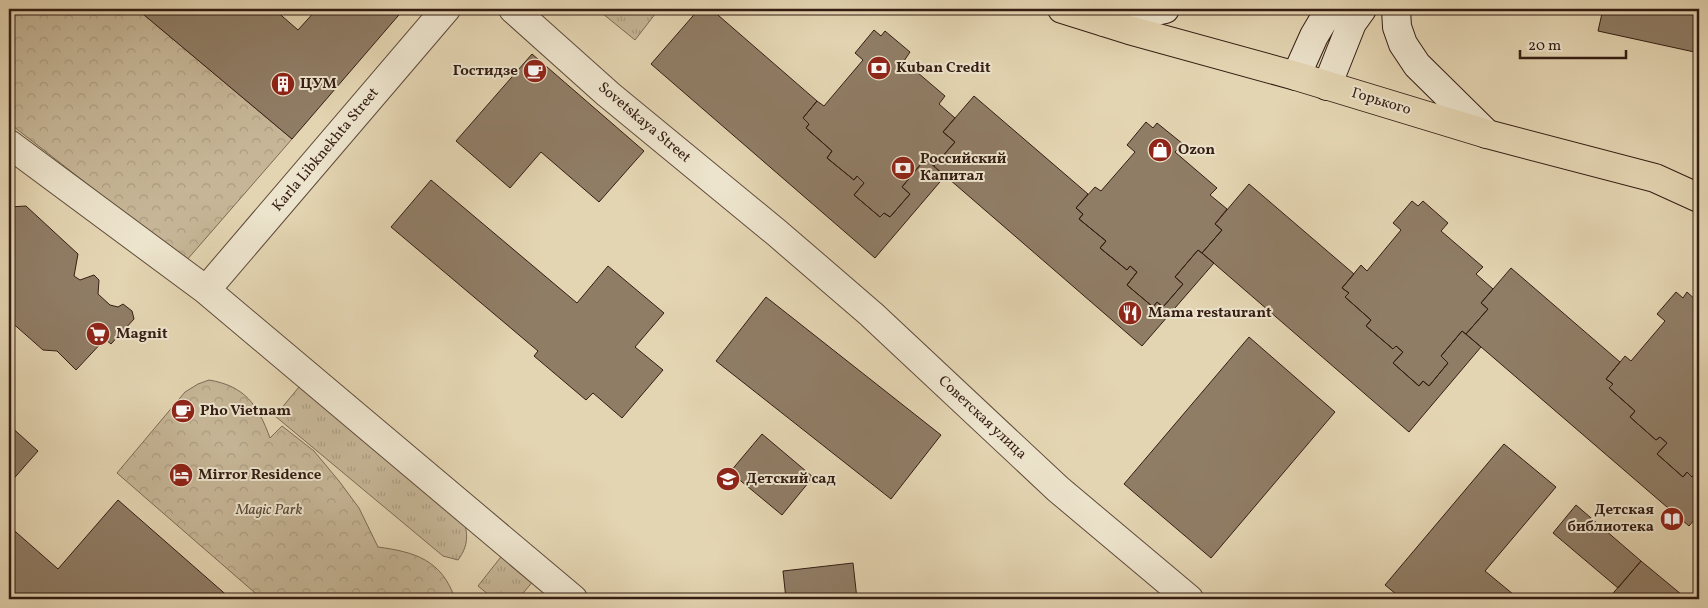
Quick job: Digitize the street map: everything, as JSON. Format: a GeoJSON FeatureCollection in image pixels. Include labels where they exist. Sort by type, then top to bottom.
{"type":"FeatureCollection","features":[{"type":"Feature","properties":{"kind":"main road","name":"Горького"},"geometry":{"type":"LineString","coordinates":[[1062,9],[1296,76],[1487,134],[1655,178],[1699,198]]}},
{"type":"Feature","properties":{"kind":"street","name":"Karla Libknekhta Street"},"geometry":{"type":"LineString","coordinates":[[206,290],[446,9]]}},
{"type":"Feature","properties":{"kind":"street","name":"Советская улица"},"geometry":{"type":"LineString","coordinates":[[513,9],[608,94],[777,233],[871,314],[1058,489],[1189,599]]}},
{"type":"Feature","properties":{"kind":"street"},"geometry":{"type":"LineString","coordinates":[[1104,22],[1166,9]]}},
{"type":"Feature","properties":{"kind":"street"},"geometry":{"type":"LineString","coordinates":[[1296,76],[1314,36],[1330,9]]}},
{"type":"Feature","properties":{"kind":"street"},"geometry":{"type":"LineString","coordinates":[[1328,86],[1352,23],[1362,9]]}},
{"type":"Feature","properties":{"kind":"street"},"geometry":{"type":"LineString","coordinates":[[1396,9],[1397,26],[1403,44],[1417,65],[1487,134]]}},
{"type":"Feature","properties":{"kind":"street"},"geometry":{"type":"LineString","coordinates":[[9,144],[206,290],[573,599]]}},
{"type":"Feature","properties":{"kind":"green space"},"geometry":{"type":"Polygon","coordinates":[[[9,9],[137,9],[292,139],[186,261],[9,123],[9,9]]]}},
{"type":"Feature","properties":{"kind":"green space"},"geometry":{"type":"Polygon","coordinates":[[[597,9],[659,9],[635,40],[597,9]]]}},
{"type":"Feature","properties":{"kind":"green space","name":"Magic Park"},"geometry":{"type":"Polygon","coordinates":[[[209,380],[232,387],[241,392],[255,407],[270,438],[282,426],[314,451],[359,508],[378,547],[404,552],[426,560],[443,575],[455,599],[262,599],[117,473],[185,392],[209,380]]]}},
{"type":"Feature","properties":{"kind":"green space"},"geometry":{"type":"Polygon","coordinates":[[[305,385],[463,518],[466,529],[466,544],[458,560],[443,556],[275,416],[299,387],[305,385]]]}},
{"type":"Feature","properties":{"kind":"green space"},"geometry":{"type":"Polygon","coordinates":[[[504,553],[535,579],[518,599],[494,599],[478,586],[504,553]]]}},
{"type":"Feature","properties":{"kind":"building","name":"ЦУМ"},"geometry":{"type":"Polygon","coordinates":[[[137,9],[274,9],[298,30],[317,9],[404,9],[292,139],[137,9]]]}},
{"type":"Feature","properties":{"kind":"building"},"geometry":{"type":"Polygon","coordinates":[[[699,9],[711,9],[817,101],[803,118],[809,124],[806,128],[832,151],[827,158],[854,180],[857,176],[864,183],[854,195],[880,217],[884,213],[890,217],[910,194],[902,187],[925,159],[945,176],[875,258],[651,64],[699,9]]]}},
{"type":"Feature","properties":{"kind":"building"},"geometry":{"type":"Polygon","coordinates":[[[1603,9],[1699,9],[1699,53],[1598,31],[1603,9]]]}},
{"type":"Feature","properties":{"kind":"building"},"geometry":{"type":"Polygon","coordinates":[[[874,30],[881,36],[885,31],[910,52],[904,61],[945,96],[939,104],[955,118],[943,132],[955,142],[934,166],[925,159],[902,187],[910,194],[890,217],[884,213],[880,217],[854,195],[864,183],[857,176],[854,180],[827,158],[832,151],[806,128],[809,124],[803,118],[817,101],[824,106],[863,60],[855,53],[874,30]]]}},
{"type":"Feature","properties":{"kind":"building"},"geometry":{"type":"Polygon","coordinates":[[[532,54],[644,151],[599,202],[541,152],[510,188],[456,141],[532,54]]]}},
{"type":"Feature","properties":{"kind":"building"},"geometry":{"type":"Polygon","coordinates":[[[974,96],[1088,194],[1076,208],[1083,214],[1079,219],[1106,241],[1100,248],[1127,270],[1130,266],[1137,272],[1127,285],[1153,307],[1157,302],[1163,307],[1183,284],[1175,277],[1198,250],[1214,263],[1142,346],[934,166],[955,142],[943,132],[974,96]]]}},
{"type":"Feature","properties":{"kind":"building"},"geometry":{"type":"Polygon","coordinates":[[[1146,122],[1153,128],[1157,123],[1183,144],[1175,152],[1217,188],[1210,195],[1227,209],[1215,224],[1222,230],[1202,253],[1198,250],[1175,277],[1183,284],[1163,307],[1157,302],[1153,307],[1127,285],[1137,272],[1130,266],[1127,270],[1100,248],[1106,241],[1079,219],[1083,214],[1076,208],[1095,187],[1101,191],[1135,152],[1127,145],[1146,122]]]}},
{"type":"Feature","properties":{"kind":"building"},"geometry":{"type":"Polygon","coordinates":[[[431,180],[577,303],[608,266],[664,313],[635,347],[663,370],[622,418],[593,393],[586,400],[534,356],[538,351],[391,227],[431,180]]]}},
{"type":"Feature","properties":{"kind":"building"},"geometry":{"type":"Polygon","coordinates":[[[1249,184],[1354,274],[1342,288],[1349,293],[1345,297],[1371,320],[1366,326],[1393,349],[1396,346],[1403,352],[1393,363],[1419,386],[1423,381],[1429,386],[1448,363],[1441,356],[1462,331],[1481,347],[1409,432],[1202,253],[1222,230],[1215,224],[1249,184]]]}},
{"type":"Feature","properties":{"kind":"building"},"geometry":{"type":"Polygon","coordinates":[[[1412,201],[1418,206],[1423,201],[1448,223],[1441,231],[1483,267],[1476,274],[1493,289],[1481,303],[1488,309],[1466,334],[1462,331],[1441,356],[1448,363],[1429,386],[1423,381],[1419,386],[1393,363],[1403,352],[1396,346],[1393,349],[1366,326],[1371,320],[1345,297],[1349,293],[1342,288],[1361,265],[1367,271],[1401,230],[1393,223],[1412,201]]]}},
{"type":"Feature","properties":{"kind":"building"},"geometry":{"type":"Polygon","coordinates":[[[26,206],[78,254],[74,276],[80,280],[94,275],[99,280],[98,294],[110,305],[118,307],[123,304],[132,311],[134,319],[111,344],[105,339],[76,370],[57,351],[43,350],[9,320],[9,207],[26,206]]]}},
{"type":"Feature","properties":{"kind":"building"},"geometry":{"type":"Polygon","coordinates":[[[1511,268],[1620,362],[1606,379],[1613,384],[1609,388],[1635,411],[1630,417],[1656,440],[1660,437],[1667,443],[1657,454],[1683,477],[1687,472],[1692,477],[1699,469],[1699,514],[1689,526],[1466,334],[1488,309],[1481,303],[1511,268]]]}},
{"type":"Feature","properties":{"kind":"building"},"geometry":{"type":"Polygon","coordinates":[[[1676,292],[1683,298],[1687,292],[1699,303],[1699,469],[1692,477],[1687,472],[1683,477],[1657,454],[1667,443],[1660,437],[1656,440],[1630,417],[1635,411],[1609,388],[1613,384],[1606,379],[1625,356],[1631,361],[1665,321],[1657,314],[1676,292]]]}},
{"type":"Feature","properties":{"kind":"building"},"geometry":{"type":"Polygon","coordinates":[[[766,297],[941,435],[891,499],[716,361],[766,297]]]}},
{"type":"Feature","properties":{"kind":"building"},"geometry":{"type":"Polygon","coordinates":[[[1249,337],[1335,412],[1211,558],[1124,484],[1249,337]]]}},
{"type":"Feature","properties":{"kind":"building"},"geometry":{"type":"Polygon","coordinates":[[[9,425],[38,451],[9,484],[9,425]]]}},
{"type":"Feature","properties":{"kind":"building"},"geometry":{"type":"Polygon","coordinates":[[[762,434],[813,477],[782,515],[730,472],[762,434]]]}},
{"type":"Feature","properties":{"kind":"building"},"geometry":{"type":"Polygon","coordinates":[[[1504,444],[1556,487],[1485,571],[1519,599],[1402,599],[1385,585],[1504,444]]]}},
{"type":"Feature","properties":{"kind":"building"},"geometry":{"type":"Polygon","coordinates":[[[118,500],[231,599],[9,599],[9,526],[58,569],[118,500]]]}},
{"type":"Feature","properties":{"kind":"building"},"geometry":{"type":"Polygon","coordinates":[[[1576,505],[1641,561],[1618,588],[1553,533],[1576,505]]]}},
{"type":"Feature","properties":{"kind":"building"},"geometry":{"type":"Polygon","coordinates":[[[1641,561],[1687,599],[1608,599],[1641,561]]]}},
{"type":"Feature","properties":{"kind":"building"},"geometry":{"type":"Polygon","coordinates":[[[853,563],[857,599],[786,599],[783,571],[853,563]]]}},
{"type":"Feature","properties":{"kind":"place","name":"Kuban Credit"},"geometry":{"type":"Point","coordinates":[879,68]}},
{"type":"Feature","properties":{"kind":"place","name":"Гостидзе"},"geometry":{"type":"Point","coordinates":[535,71]}},
{"type":"Feature","properties":{"kind":"place","name":"ЦУМ"},"geometry":{"type":"Point","coordinates":[283,84]}},
{"type":"Feature","properties":{"kind":"place","name":"Ozon"},"geometry":{"type":"Point","coordinates":[1160,150]}},
{"type":"Feature","properties":{"kind":"place","name":"Российский Капитал"},"geometry":{"type":"Point","coordinates":[903,168]}},
{"type":"Feature","properties":{"kind":"place","name":"Mama restaurant"},"geometry":{"type":"Point","coordinates":[1130,313]}},
{"type":"Feature","properties":{"kind":"place","name":"Magnit"},"geometry":{"type":"Point","coordinates":[98,334]}},
{"type":"Feature","properties":{"kind":"place","name":"Pho Vietnam"},"geometry":{"type":"Point","coordinates":[183,411]}},
{"type":"Feature","properties":{"kind":"place","name":"Mirror Residence"},"geometry":{"type":"Point","coordinates":[181,475]}},
{"type":"Feature","properties":{"kind":"place","name":"Детский сад"},"geometry":{"type":"Point","coordinates":[728,479]}},
{"type":"Feature","properties":{"kind":"place","name":"Детская библиотека"},"geometry":{"type":"Point","coordinates":[1672,519]}}]}
